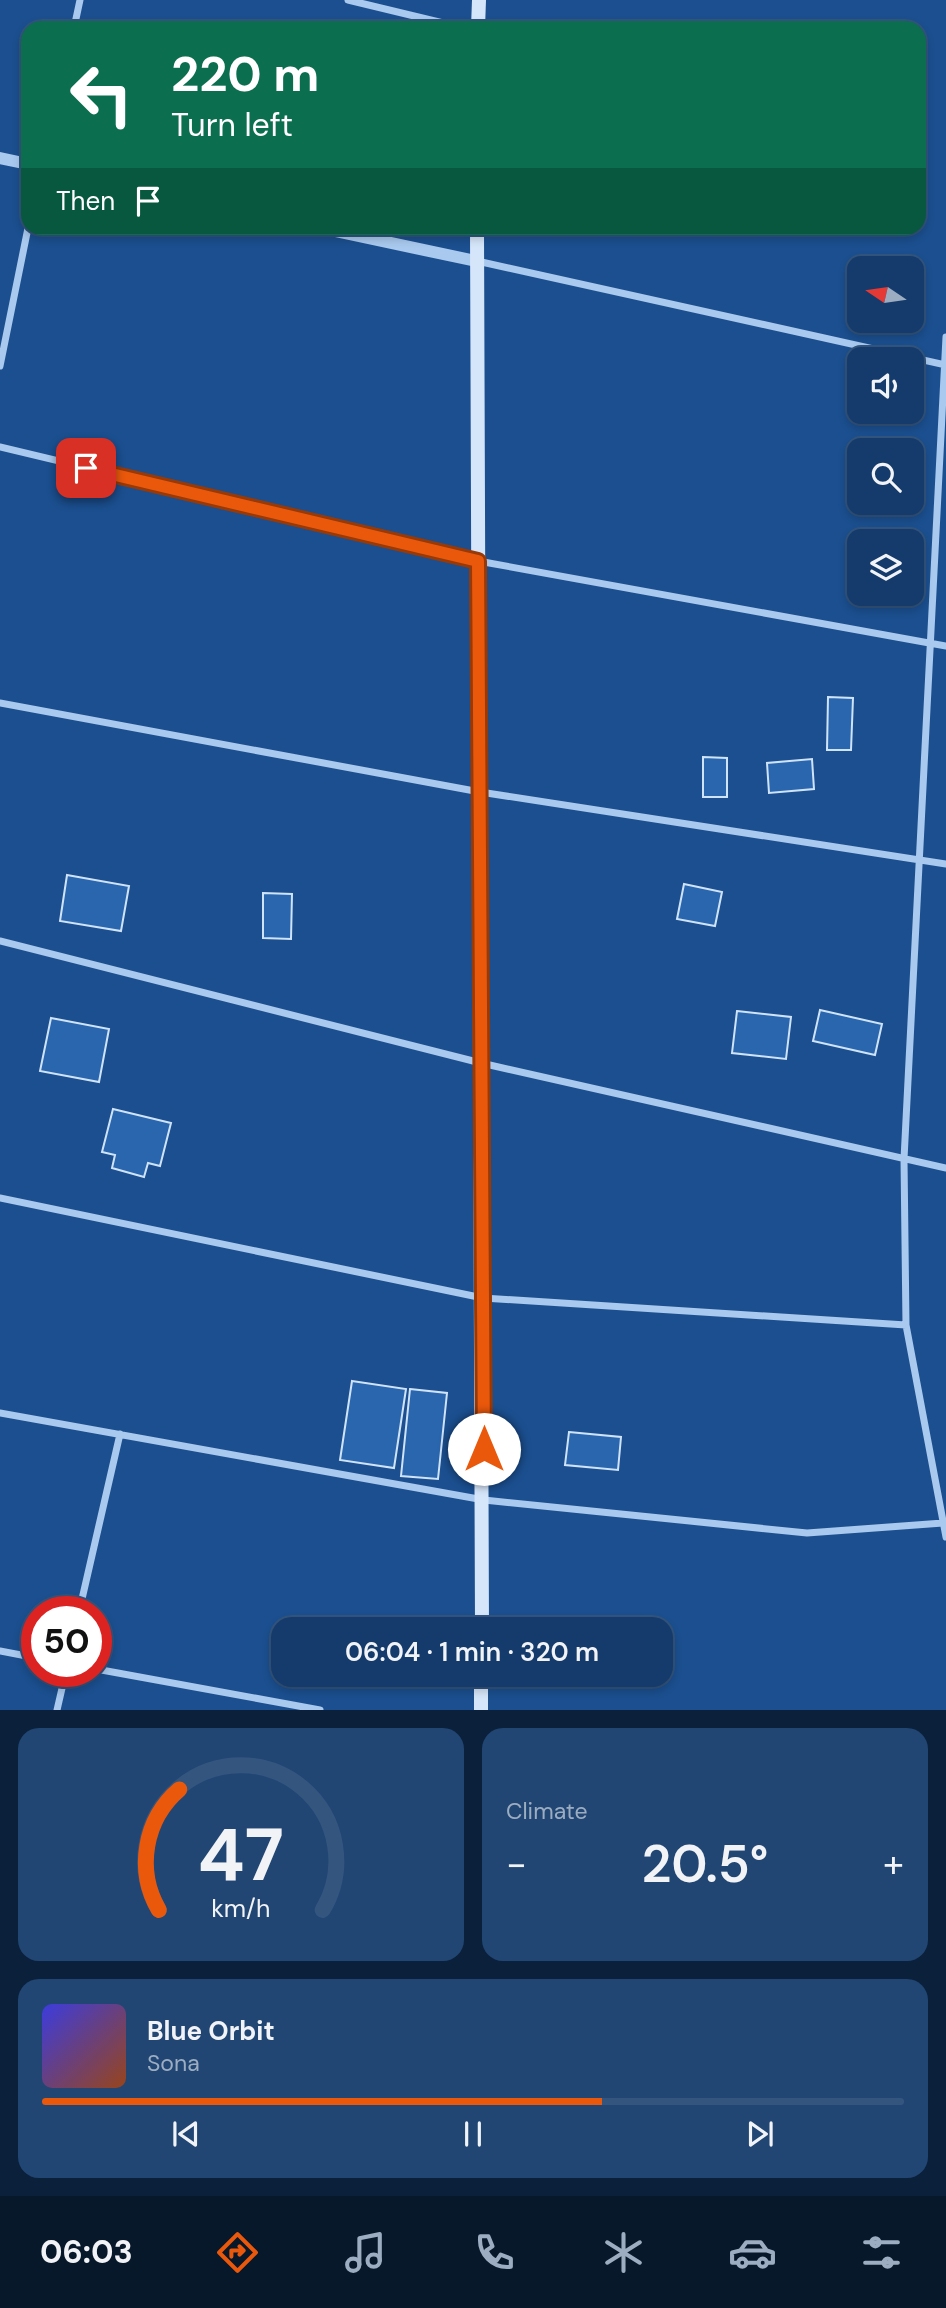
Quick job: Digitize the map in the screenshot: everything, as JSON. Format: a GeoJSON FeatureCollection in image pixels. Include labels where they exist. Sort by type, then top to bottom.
{"type":"FeatureCollection","features":[{"type":"Feature","properties":{"kind":"main road"},"geometry":{"type":"LineString","coordinates":[[478,0],[478,21]]}},
{"type":"Feature","properties":{"kind":"main road"},"geometry":{"type":"LineString","coordinates":[[477,235],[484,1500],[482,1617]]}},
{"type":"Feature","properties":{"kind":"main road"},"geometry":{"type":"LineString","coordinates":[[481,1687],[481,1710]]}},
{"type":"Feature","properties":{"kind":"street"},"geometry":{"type":"LineString","coordinates":[[76,21],[80,0]]}},
{"type":"Feature","properties":{"kind":"street"},"geometry":{"type":"LineString","coordinates":[[348,0],[435,21]]}},
{"type":"Feature","properties":{"kind":"street"},"geometry":{"type":"LineString","coordinates":[[0,158],[21,162]]}},
{"type":"Feature","properties":{"kind":"street"},"geometry":{"type":"LineString","coordinates":[[0,366],[27,235]]}},
{"type":"Feature","properties":{"kind":"street"},"geometry":{"type":"LineString","coordinates":[[354,235],[946,365]]}},
{"type":"Feature","properties":{"kind":"street"},"geometry":{"type":"LineString","coordinates":[[946,337],[904,1159],[906,1325],[946,1537]]}},
{"type":"Feature","properties":{"kind":"street"},"geometry":{"type":"LineString","coordinates":[[0,447],[478,561],[946,646]]}},
{"type":"Feature","properties":{"kind":"street"},"geometry":{"type":"LineString","coordinates":[[0,703],[480,792],[946,864]]}},
{"type":"Feature","properties":{"kind":"street"},"geometry":{"type":"LineString","coordinates":[[0,942],[481,1063],[946,1168]]}},
{"type":"Feature","properties":{"kind":"street"},"geometry":{"type":"LineString","coordinates":[[0,1198],[483,1298],[906,1325]]}},
{"type":"Feature","properties":{"kind":"street"},"geometry":{"type":"LineString","coordinates":[[0,1413],[484,1500],[807,1533],[943,1523]]}},
{"type":"Feature","properties":{"kind":"street"},"geometry":{"type":"LineString","coordinates":[[83,1596],[120,1434]]}},
{"type":"Feature","properties":{"kind":"street"},"geometry":{"type":"LineString","coordinates":[[0,1651],[21,1655]]}},
{"type":"Feature","properties":{"kind":"street"},"geometry":{"type":"LineString","coordinates":[[112,1672],[320,1710]]}},
{"type":"Feature","properties":{"kind":"street"},"geometry":{"type":"LineString","coordinates":[[57,1710],[62,1687]]}},
{"type":"Feature","properties":{"kind":"building"},"geometry":{"type":"Polygon","coordinates":[[[828,697],[853,698],[851,750],[827,750],[828,697]]]}},
{"type":"Feature","properties":{"kind":"building"},"geometry":{"type":"Polygon","coordinates":[[[703,757],[727,758],[727,797],[703,797],[703,757]]]}},
{"type":"Feature","properties":{"kind":"building"},"geometry":{"type":"Polygon","coordinates":[[[812,759],[814,789],[769,793],[767,763],[812,759]]]}},
{"type":"Feature","properties":{"kind":"building"},"geometry":{"type":"Polygon","coordinates":[[[67,875],[129,886],[121,931],[60,921],[67,875]]]}},
{"type":"Feature","properties":{"kind":"building"},"geometry":{"type":"Polygon","coordinates":[[[684,884],[722,892],[715,926],[677,919],[684,884]]]}},
{"type":"Feature","properties":{"kind":"building"},"geometry":{"type":"Polygon","coordinates":[[[263,893],[292,894],[291,939],[263,938],[263,893]]]}},
{"type":"Feature","properties":{"kind":"building"},"geometry":{"type":"Polygon","coordinates":[[[820,1010],[882,1024],[875,1055],[813,1041],[820,1010]]]}},
{"type":"Feature","properties":{"kind":"building"},"geometry":{"type":"Polygon","coordinates":[[[737,1011],[791,1017],[786,1059],[732,1053],[737,1011]]]}},
{"type":"Feature","properties":{"kind":"building"},"geometry":{"type":"Polygon","coordinates":[[[51,1018],[109,1029],[99,1082],[40,1071],[51,1018]]]}},
{"type":"Feature","properties":{"kind":"building"},"geometry":{"type":"Polygon","coordinates":[[[113,1109],[171,1123],[160,1166],[148,1163],[144,1177],[112,1168],[115,1155],[102,1152],[113,1109]]]}},
{"type":"Feature","properties":{"kind":"building"},"geometry":{"type":"Polygon","coordinates":[[[352,1381],[406,1389],[394,1468],[340,1460],[352,1381]]]}},
{"type":"Feature","properties":{"kind":"building"},"geometry":{"type":"Polygon","coordinates":[[[410,1389],[447,1393],[438,1479],[401,1476],[410,1389]]]}},
{"type":"Feature","properties":{"kind":"building"},"geometry":{"type":"Polygon","coordinates":[[[569,1432],[621,1437],[618,1470],[565,1465],[569,1432]]]}},
{"type":"Feature","properties":{"kind":"route"},"geometry":{"type":"LineString","coordinates":[[86,468],[478,561],[484,1449]]}}]}
